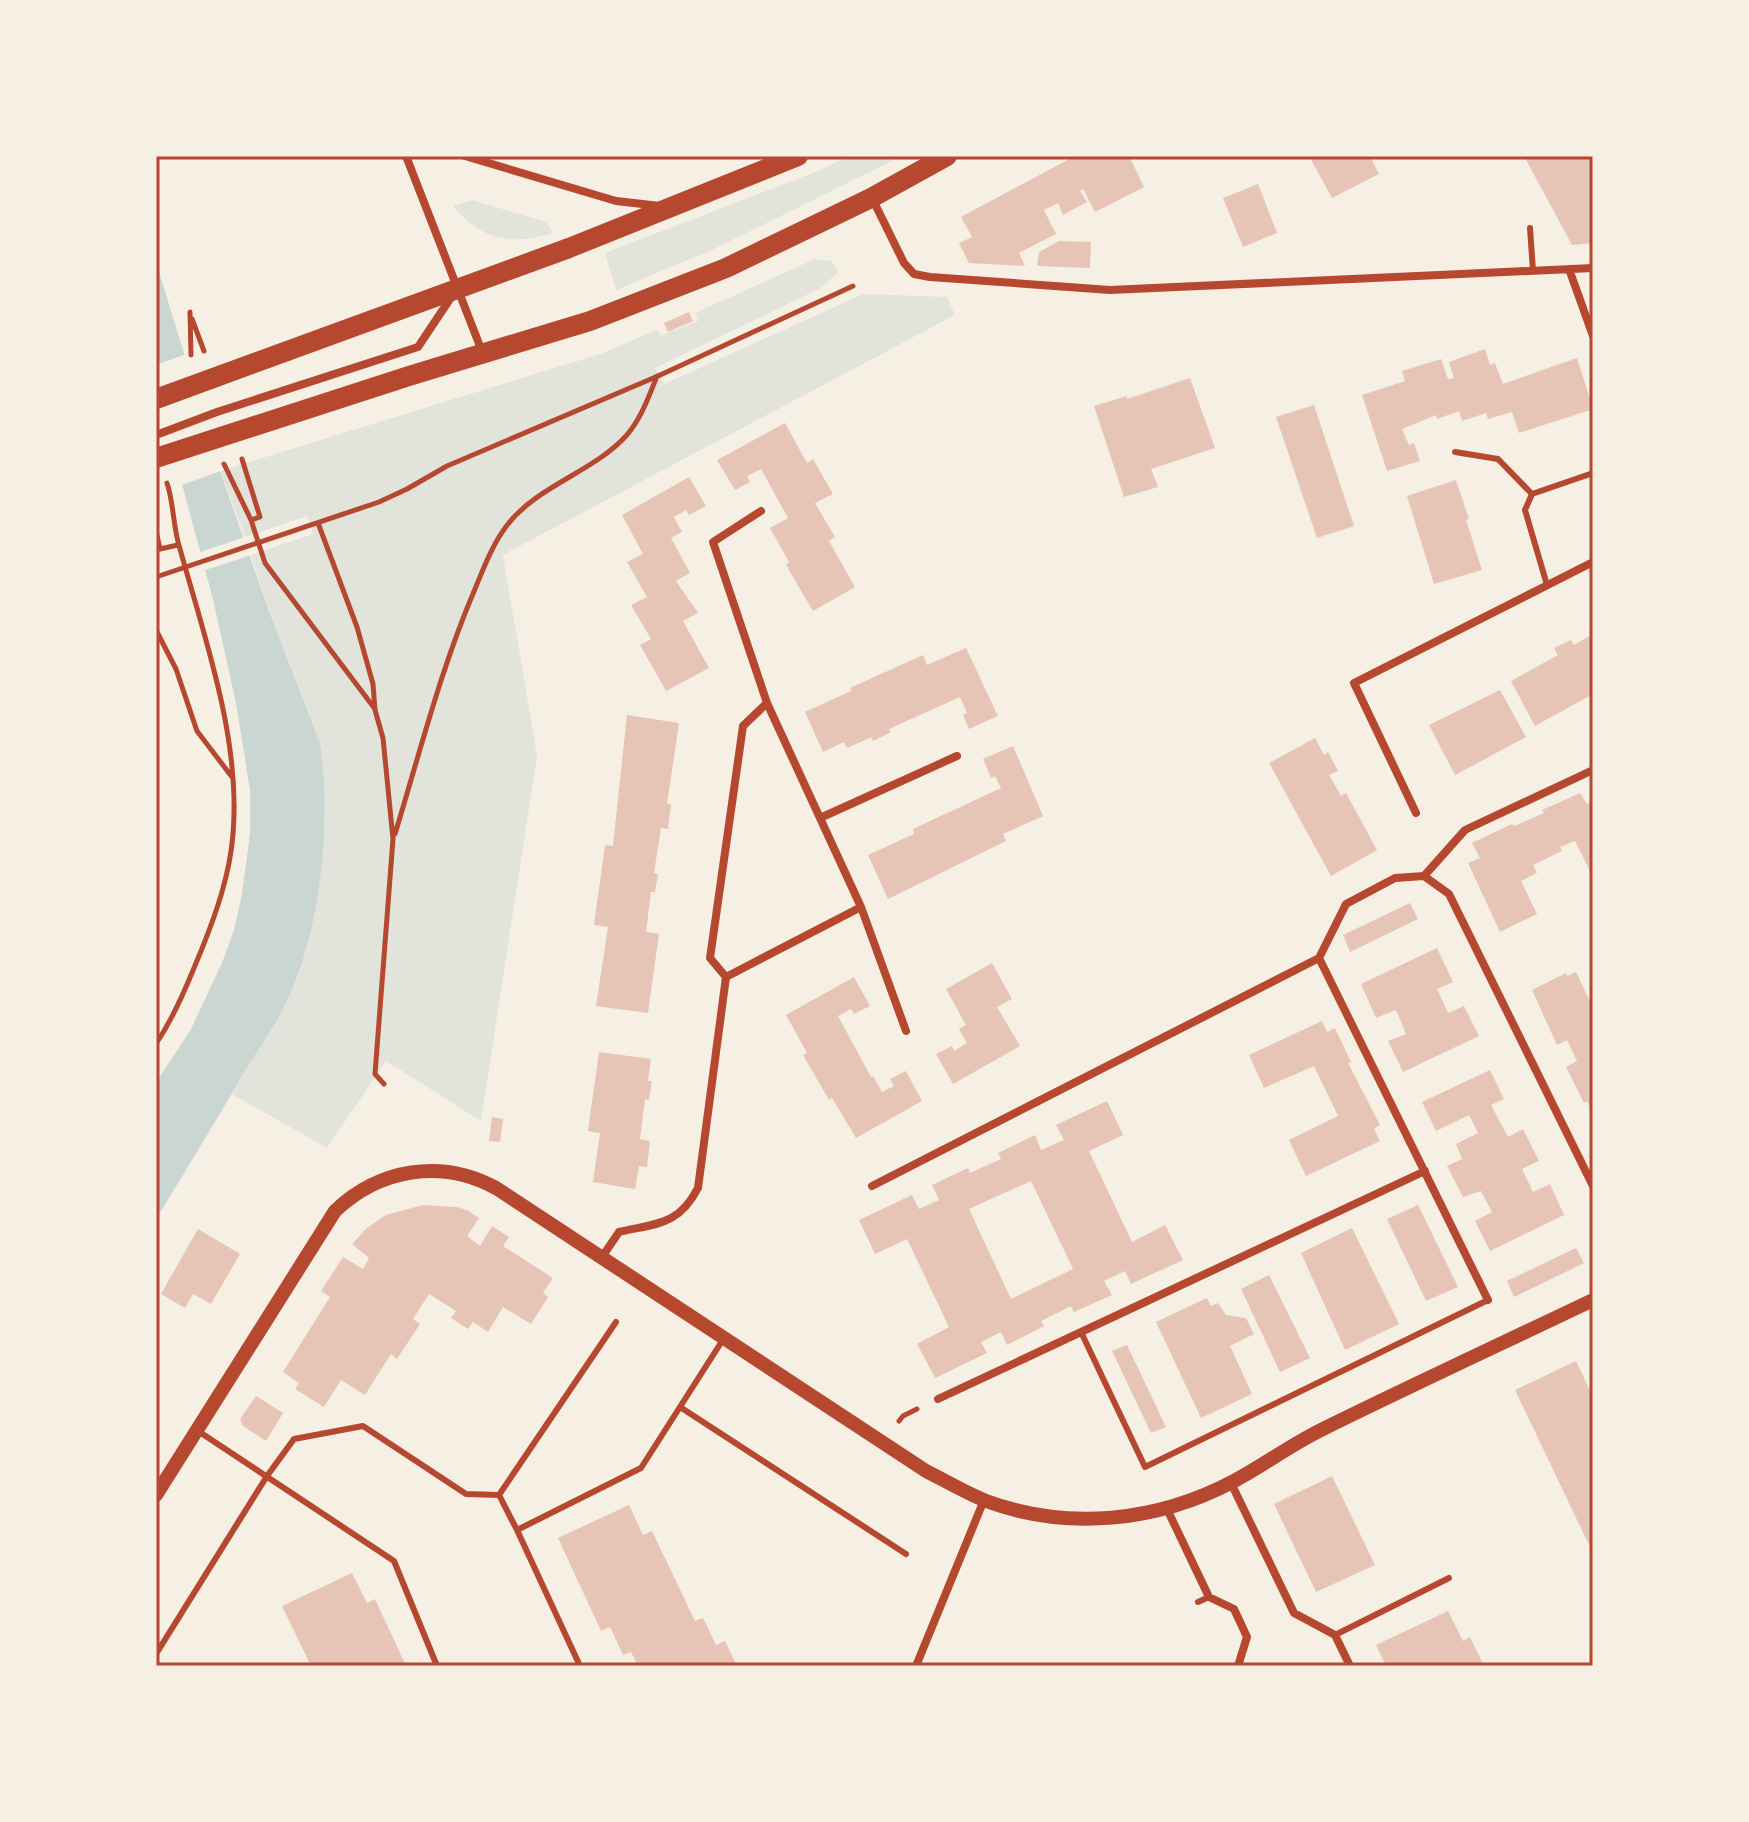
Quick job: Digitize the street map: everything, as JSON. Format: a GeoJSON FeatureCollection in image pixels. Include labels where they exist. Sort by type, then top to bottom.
{"type":"FeatureCollection","features":[{"type":"Feature","properties":{"kind":"main road"},"geometry":{"type":"LineString","coordinates":[[156,399],[201,374],[457,289],[569,248],[798,156]]}},
{"type":"Feature","properties":{"kind":"main road"},"geometry":{"type":"LineString","coordinates":[[160,467],[409,376],[590,321],[726,268],[871,198],[947,156]]}},
{"type":"Feature","properties":{"kind":"street"},"geometry":{"type":"LineString","coordinates":[[406,156],[483,355]]}},
{"type":"Feature","properties":{"kind":"street"},"geometry":{"type":"LineString","coordinates":[[465,156],[616,201],[669,207]]}},
{"type":"Feature","properties":{"kind":"street"},"geometry":{"type":"LineString","coordinates":[[871,198],[904,263],[914,274],[930,277],[1110,290],[1593,268]]}},
{"type":"Feature","properties":{"kind":"street"},"geometry":{"type":"LineString","coordinates":[[1569,269],[1593,336]]}},
{"type":"Feature","properties":{"kind":"street"},"geometry":{"type":"LineString","coordinates":[[156,435],[418,347],[457,289]]}},
{"type":"Feature","properties":{"kind":"street"},"geometry":{"type":"LineString","coordinates":[[761,511],[713,542],[767,703],[861,907],[906,1031]]}},
{"type":"Feature","properties":{"kind":"street"},"geometry":{"type":"LineString","coordinates":[[1416,813],[1354,683],[1593,562]]}},
{"type":"Feature","properties":{"kind":"street"},"geometry":{"type":"LineString","coordinates":[[602,1257],[619,1232],[668,1221],[688,1208],[698,1188],[726,977],[710,958],[743,726],[767,703]]}},
{"type":"Feature","properties":{"kind":"street"},"geometry":{"type":"LineString","coordinates":[[820,818],[957,756]]}},
{"type":"Feature","properties":{"kind":"street"},"geometry":{"type":"LineString","coordinates":[[1424,876],[1465,830],[1593,770]]}},
{"type":"Feature","properties":{"kind":"street"},"geometry":{"type":"LineString","coordinates":[[872,1186],[1319,958],[1346,904],[1395,878],[1424,876],[1449,894],[1593,1186]]}},
{"type":"Feature","properties":{"kind":"street"},"geometry":{"type":"LineString","coordinates":[[726,977],[861,907]]}},
{"type":"Feature","properties":{"kind":"street"},"geometry":{"type":"LineString","coordinates":[[1319,958],[1488,1300]]}},
{"type":"Feature","properties":{"kind":"street"},"geometry":{"type":"LineString","coordinates":[[156,1495],[335,1211],[350,1197],[394,1175],[438,1171],[480,1179],[926,1471],[984,1500],[1028,1514],[1076,1520],[1167,1509],[1231,1483],[1321,1430],[1593,1300]]}},
{"type":"Feature","properties":{"kind":"street"},"geometry":{"type":"LineString","coordinates":[[938,1399],[1425,1171]]}},
{"type":"Feature","properties":{"kind":"street"},"geometry":{"type":"LineString","coordinates":[[1231,1483],[1294,1613],[1335,1635],[1350,1666]]}},
{"type":"Feature","properties":{"kind":"street"},"geometry":{"type":"LineString","coordinates":[[916,1666],[984,1500]]}},
{"type":"Feature","properties":{"kind":"street"},"geometry":{"type":"LineString","coordinates":[[1167,1509],[1209,1597],[1234,1609],[1247,1637],[1238,1666]]}},
{"type":"Feature","properties":{"kind":"lane"},"geometry":{"type":"LineString","coordinates":[[1530,228],[1533,271]]}},
{"type":"Feature","properties":{"kind":"lane"},"geometry":{"type":"LineString","coordinates":[[1455,452],[1498,459],[1532,494]]}},
{"type":"Feature","properties":{"kind":"lane"},"geometry":{"type":"LineString","coordinates":[[1547,585],[1525,510],[1532,494],[1593,473]]}},
{"type":"Feature","properties":{"kind":"lane"},"geometry":{"type":"LineString","coordinates":[[1081,1332],[1145,1467],[1488,1300]]}},
{"type":"Feature","properties":{"kind":"lane"},"geometry":{"type":"LineString","coordinates":[[499,1495],[616,1322]]}},
{"type":"Feature","properties":{"kind":"lane"},"geometry":{"type":"LineString","coordinates":[[517,1530],[641,1468],[724,1338]]}},
{"type":"Feature","properties":{"kind":"lane"},"geometry":{"type":"LineString","coordinates":[[680,1407],[906,1554]]}},
{"type":"Feature","properties":{"kind":"lane"},"geometry":{"type":"LineString","coordinates":[[156,1654],[267,1476],[294,1439],[363,1426],[466,1494],[499,1495]]}},
{"type":"Feature","properties":{"kind":"lane"},"geometry":{"type":"LineString","coordinates":[[196,1429],[394,1561],[437,1666]]}},
{"type":"Feature","properties":{"kind":"lane"},"geometry":{"type":"LineString","coordinates":[[499,1495],[580,1666]]}},
{"type":"Feature","properties":{"kind":"lane"},"geometry":{"type":"LineString","coordinates":[[1335,1635],[1449,1578]]}},
{"type":"Feature","properties":{"kind":"lane"},"geometry":{"type":"LineString","coordinates":[[1198,1602],[1209,1597]]}},
{"type":"Feature","properties":{"kind":"path"},"geometry":{"type":"LineString","coordinates":[[156,577],[379,502],[447,466],[658,376],[853,286]]}},
{"type":"Feature","properties":{"kind":"path"},"geometry":{"type":"LineString","coordinates":[[201,374],[191,353],[190,312],[205,356]]}},
{"type":"Feature","properties":{"kind":"path"},"geometry":{"type":"LineString","coordinates":[[393,839],[456,632],[489,555],[508,524],[532,502],[608,452],[627,435],[642,412],[658,376]]}},
{"type":"Feature","properties":{"kind":"path"},"geometry":{"type":"LineString","coordinates":[[224,445],[265,563],[375,710]]}},
{"type":"Feature","properties":{"kind":"path"},"geometry":{"type":"LineString","coordinates":[[240,454],[260,517],[251,520]]}},
{"type":"Feature","properties":{"kind":"path"},"geometry":{"type":"LineString","coordinates":[[156,1044],[188,983],[218,908],[233,835],[232,778],[225,717],[160,467]]}},
{"type":"Feature","properties":{"kind":"path"},"geometry":{"type":"LineString","coordinates":[[318,523],[357,627],[373,684],[375,710],[383,738],[393,839],[375,1074],[384,1084]]}},
{"type":"Feature","properties":{"kind":"path"},"geometry":{"type":"LineString","coordinates":[[156,531],[160,549],[178,545]]}},
{"type":"Feature","properties":{"kind":"path"},"geometry":{"type":"LineString","coordinates":[[156,630],[176,669],[197,731],[232,778]]}},
{"type":"Feature","properties":{"kind":"shaded area"},"geometry":{"type":"Polygon","coordinates":[[[849,156],[902,156],[714,249],[616,290],[605,253],[823,169],[849,156]]]}},
{"type":"Feature","properties":{"kind":"shaded area"},"geometry":{"type":"Polygon","coordinates":[[[472,200],[546,222],[553,233],[510,239],[486,233],[453,206],[472,200]]]}},
{"type":"Feature","properties":{"kind":"shaded area"},"geometry":{"type":"Polygon","coordinates":[[[815,259],[832,261],[838,272],[821,288],[655,368],[664,384],[863,294],[947,297],[955,315],[503,555],[537,756],[481,1121],[386,1061],[327,1148],[232,1094],[287,1002],[325,826],[320,743],[270,614],[251,555],[313,534],[307,516],[245,537],[220,471],[600,354],[657,330],[661,336],[698,321],[695,313],[815,259]]]}},
{"type":"Feature","properties":{"kind":"shaded area"},"geometry":{"type":"Polygon","coordinates":[[[156,262],[220,471],[270,614],[320,743],[325,806],[316,907],[309,939],[288,999],[156,1219],[156,1083],[191,1029],[234,930],[250,833],[250,790],[236,703],[213,599],[182,484],[156,413],[156,262]]]}},
{"type":"Feature","properties":{"kind":"pier"},"geometry":{"type":"Polygon","coordinates":[[[189,353],[224,470],[179,486],[156,424],[156,365],[189,353]]]}},
{"type":"Feature","properties":{"kind":"pier"},"geometry":{"type":"Polygon","coordinates":[[[248,536],[255,554],[202,571],[197,553],[248,536]]]}},
{"type":"Feature","properties":{"kind":"building"},"geometry":{"type":"Polygon","coordinates":[[[1075,156],[1129,156],[1144,187],[1095,212],[1083,189],[1080,191],[1087,202],[1063,215],[1058,203],[1044,210],[1056,234],[1019,253],[1025,266],[969,263],[959,243],[972,237],[961,217],[1075,156]]]}},
{"type":"Feature","properties":{"kind":"building"},"geometry":{"type":"Polygon","coordinates":[[[1309,156],[1370,156],[1379,174],[1332,198],[1309,156]]]}},
{"type":"Feature","properties":{"kind":"building"},"geometry":{"type":"Polygon","coordinates":[[[1524,156],[1593,156],[1593,243],[1572,245],[1524,156]]]}},
{"type":"Feature","properties":{"kind":"building"},"geometry":{"type":"Polygon","coordinates":[[[1258,184],[1277,233],[1243,247],[1223,198],[1258,184]]]}},
{"type":"Feature","properties":{"kind":"building"},"geometry":{"type":"Polygon","coordinates":[[[1059,241],[1091,242],[1090,268],[1037,266],[1039,252],[1059,241]]]}},
{"type":"Feature","properties":{"kind":"building"},"geometry":{"type":"Polygon","coordinates":[[[689,312],[693,321],[668,332],[664,323],[689,312]]]}},
{"type":"Feature","properties":{"kind":"building"},"geometry":{"type":"Polygon","coordinates":[[[1485,349],[1490,365],[1495,363],[1503,384],[1577,358],[1593,409],[1519,433],[1512,412],[1488,419],[1486,413],[1462,421],[1459,411],[1437,419],[1436,415],[1402,429],[1409,445],[1414,443],[1420,461],[1387,471],[1362,395],[1405,381],[1402,371],[1441,359],[1448,379],[1454,378],[1449,362],[1485,349]]]}},
{"type":"Feature","properties":{"kind":"building"},"geometry":{"type":"Polygon","coordinates":[[[1190,378],[1215,448],[1151,469],[1158,487],[1124,497],[1094,406],[1127,396],[1127,399],[1190,378]]]}},
{"type":"Feature","properties":{"kind":"building"},"geometry":{"type":"Polygon","coordinates":[[[1314,405],[1354,526],[1317,538],[1276,417],[1314,405]]]}},
{"type":"Feature","properties":{"kind":"building"},"geometry":{"type":"Polygon","coordinates":[[[785,423],[807,463],[813,459],[833,494],[815,503],[835,537],[829,541],[855,587],[813,611],[786,565],[789,562],[770,528],[788,518],[761,469],[747,476],[750,482],[735,490],[717,460],[785,423]]]}},
{"type":"Feature","properties":{"kind":"building"},"geometry":{"type":"Polygon","coordinates":[[[689,477],[706,506],[689,515],[686,510],[674,517],[682,532],[671,538],[690,573],[676,581],[698,613],[683,621],[709,668],[666,691],[640,645],[651,639],[631,605],[647,597],[627,562],[643,554],[622,515],[689,477]]]}},
{"type":"Feature","properties":{"kind":"building"},"geometry":{"type":"Polygon","coordinates":[[[1456,480],[1482,570],[1434,584],[1407,496],[1456,480]]]}},
{"type":"Feature","properties":{"kind":"building"},"geometry":{"type":"Polygon","coordinates":[[[1593,634],[1593,694],[1535,726],[1511,681],[1558,655],[1554,648],[1571,640],[1574,645],[1593,634]]]}},
{"type":"Feature","properties":{"kind":"building"},"geometry":{"type":"Polygon","coordinates":[[[966,648],[998,716],[969,729],[963,715],[967,713],[960,697],[889,729],[891,732],[873,741],[872,737],[847,748],[844,742],[823,752],[805,712],[923,655],[927,665],[966,648]]]}},
{"type":"Feature","properties":{"kind":"building"},"geometry":{"type":"Polygon","coordinates":[[[1500,690],[1526,737],[1455,775],[1429,725],[1500,690]]]}},
{"type":"Feature","properties":{"kind":"building"},"geometry":{"type":"Polygon","coordinates":[[[627,715],[679,723],[667,804],[671,804],[668,829],[661,828],[654,873],[658,874],[655,892],[651,892],[646,932],[659,934],[648,1013],[596,1006],[608,927],[594,925],[605,845],[613,846],[627,715]]]}},
{"type":"Feature","properties":{"kind":"building"},"geometry":{"type":"Polygon","coordinates":[[[1315,738],[1324,755],[1328,752],[1338,771],[1329,775],[1341,796],[1346,793],[1377,850],[1331,876],[1269,763],[1315,738]]]}},
{"type":"Feature","properties":{"kind":"building"},"geometry":{"type":"Polygon","coordinates":[[[1013,746],[1043,816],[1003,834],[1006,841],[888,899],[868,855],[914,834],[913,829],[1001,788],[995,776],[991,778],[983,759],[1013,746]]]}},
{"type":"Feature","properties":{"kind":"building"},"geometry":{"type":"Polygon","coordinates":[[[1580,793],[1587,804],[1593,801],[1593,877],[1575,841],[1560,847],[1562,851],[1533,865],[1537,873],[1521,881],[1537,914],[1500,932],[1468,863],[1480,858],[1472,843],[1544,813],[1542,810],[1580,793]]]}},
{"type":"Feature","properties":{"kind":"building"},"geometry":{"type":"Polygon","coordinates":[[[1410,903],[1418,919],[1350,952],[1343,935],[1410,903]]]}},
{"type":"Feature","properties":{"kind":"building"},"geometry":{"type":"Polygon","coordinates":[[[1437,948],[1453,982],[1437,989],[1448,1013],[1464,1006],[1479,1036],[1403,1072],[1388,1041],[1406,1034],[1396,1010],[1376,1018],[1361,984],[1437,948]]]}},
{"type":"Feature","properties":{"kind":"building"},"geometry":{"type":"Polygon","coordinates":[[[992,963],[1012,999],[997,1007],[1020,1046],[953,1084],[936,1054],[952,1046],[954,1051],[967,1043],[959,1029],[966,1025],[946,989],[992,963]]]}},
{"type":"Feature","properties":{"kind":"building"},"geometry":{"type":"Polygon","coordinates":[[[1576,972],[1593,1003],[1593,1114],[1566,1067],[1577,1061],[1567,1040],[1557,1045],[1532,990],[1566,973],[1567,976],[1576,972]]]}},
{"type":"Feature","properties":{"kind":"building"},"geometry":{"type":"Polygon","coordinates":[[[854,977],[870,1006],[854,1014],[851,1009],[838,1016],[871,1077],[882,1092],[894,1086],[890,1079],[906,1071],[922,1101],[856,1138],[803,1055],[807,1053],[786,1015],[854,977]]]}},
{"type":"Feature","properties":{"kind":"building"},"geometry":{"type":"Polygon","coordinates":[[[1322,1021],[1327,1032],[1335,1028],[1351,1062],[1348,1063],[1380,1125],[1374,1129],[1380,1141],[1306,1176],[1289,1140],[1338,1116],[1314,1066],[1264,1088],[1249,1055],[1322,1021]]]}},
{"type":"Feature","properties":{"kind":"building"},"geometry":{"type":"Polygon","coordinates":[[[599,1052],[651,1059],[648,1081],[652,1081],[649,1100],[645,1099],[640,1139],[650,1141],[647,1167],[639,1166],[635,1189],[593,1182],[600,1133],[588,1131],[599,1052]]]}},
{"type":"Feature","properties":{"kind":"building"},"geometry":{"type":"Polygon","coordinates":[[[1490,1070],[1504,1099],[1491,1105],[1508,1137],[1523,1129],[1539,1161],[1522,1169],[1533,1192],[1550,1184],[1564,1215],[1490,1251],[1475,1221],[1492,1212],[1481,1191],[1463,1197],[1447,1166],[1462,1159],[1456,1144],[1478,1133],[1469,1115],[1436,1131],[1422,1102],[1490,1070]]]}},
{"type":"Feature","properties":{"kind":"building"},"geometry":{"type":"Polygon","coordinates":[[[1107,1101],[1123,1135],[1089,1151],[1132,1242],[1165,1225],[1183,1260],[1131,1284],[1125,1271],[1104,1281],[1112,1295],[1074,1312],[1071,1306],[1041,1321],[1044,1326],[1007,1345],[1001,1332],[981,1342],[987,1353],[935,1378],[917,1344],[949,1327],[907,1239],[875,1254],[859,1220],[912,1195],[919,1209],[939,1200],[932,1185],[968,1168],[970,1173],[1001,1159],[998,1153],[1035,1135],[1041,1150],[1064,1140],[1056,1125],[1107,1101]],[[1031,1181],[969,1209],[1011,1299],[1073,1269],[1031,1181]]]}},
{"type":"Feature","properties":{"kind":"building"},"geometry":{"type":"Polygon","coordinates":[[[492,1117],[503,1119],[500,1142],[489,1141],[492,1117]]]}},
{"type":"Feature","properties":{"kind":"building"},"geometry":{"type":"Polygon","coordinates":[[[423,1205],[456,1207],[479,1218],[467,1236],[480,1246],[492,1226],[509,1237],[503,1246],[553,1278],[543,1293],[548,1297],[531,1324],[503,1307],[488,1332],[473,1322],[468,1329],[451,1318],[456,1311],[429,1294],[413,1319],[420,1324],[397,1359],[391,1354],[365,1395],[341,1380],[324,1407],[295,1389],[299,1383],[283,1372],[330,1297],[321,1291],[343,1257],[363,1269],[369,1258],[352,1244],[367,1228],[386,1215],[423,1205]]]}},
{"type":"Feature","properties":{"kind":"building"},"geometry":{"type":"Polygon","coordinates":[[[1418,1205],[1458,1287],[1426,1301],[1387,1219],[1418,1205]]]}},
{"type":"Feature","properties":{"kind":"building"},"geometry":{"type":"Polygon","coordinates":[[[1352,1228],[1399,1324],[1345,1350],[1301,1253],[1352,1228]]]}},
{"type":"Feature","properties":{"kind":"building"},"geometry":{"type":"Polygon","coordinates":[[[198,1229],[240,1254],[211,1304],[193,1294],[185,1308],[161,1294],[198,1229]]]}},
{"type":"Feature","properties":{"kind":"building"},"geometry":{"type":"Polygon","coordinates":[[[1576,1248],[1584,1263],[1514,1297],[1507,1281],[1576,1248]]]}},
{"type":"Feature","properties":{"kind":"building"},"geometry":{"type":"Polygon","coordinates":[[[1269,1275],[1310,1358],[1280,1372],[1241,1289],[1269,1275]]]}},
{"type":"Feature","properties":{"kind":"building"},"geometry":{"type":"Polygon","coordinates":[[[1207,1298],[1211,1306],[1218,1303],[1226,1315],[1246,1318],[1254,1334],[1230,1346],[1252,1394],[1201,1418],[1156,1322],[1207,1298]]]}},
{"type":"Feature","properties":{"kind":"building"},"geometry":{"type":"Polygon","coordinates":[[[1127,1345],[1166,1427],[1151,1433],[1112,1351],[1127,1345]]]}},
{"type":"Feature","properties":{"kind":"building"},"geometry":{"type":"Polygon","coordinates":[[[1576,1361],[1593,1397],[1593,1543],[1589,1545],[1515,1390],[1576,1361]]]}},
{"type":"Feature","properties":{"kind":"building"},"geometry":{"type":"Polygon","coordinates":[[[256,1396],[283,1413],[266,1441],[243,1426],[240,1419],[256,1396]]]}},
{"type":"Feature","properties":{"kind":"building"},"geometry":{"type":"Polygon","coordinates":[[[1332,1476],[1375,1565],[1316,1592],[1274,1504],[1332,1476]]]}},
{"type":"Feature","properties":{"kind":"building"},"geometry":{"type":"Polygon","coordinates":[[[629,1505],[643,1535],[652,1531],[695,1621],[703,1618],[716,1645],[725,1641],[737,1666],[638,1666],[631,1652],[623,1655],[610,1627],[601,1631],[558,1538],[629,1505]]]}},
{"type":"Feature","properties":{"kind":"building"},"geometry":{"type":"Polygon","coordinates":[[[352,1573],[367,1603],[375,1599],[406,1666],[311,1666],[282,1606],[352,1573]]]}},
{"type":"Feature","properties":{"kind":"building"},"geometry":{"type":"Polygon","coordinates":[[[1448,1611],[1463,1641],[1470,1637],[1484,1666],[1386,1666],[1376,1645],[1448,1611]]]}}]}
